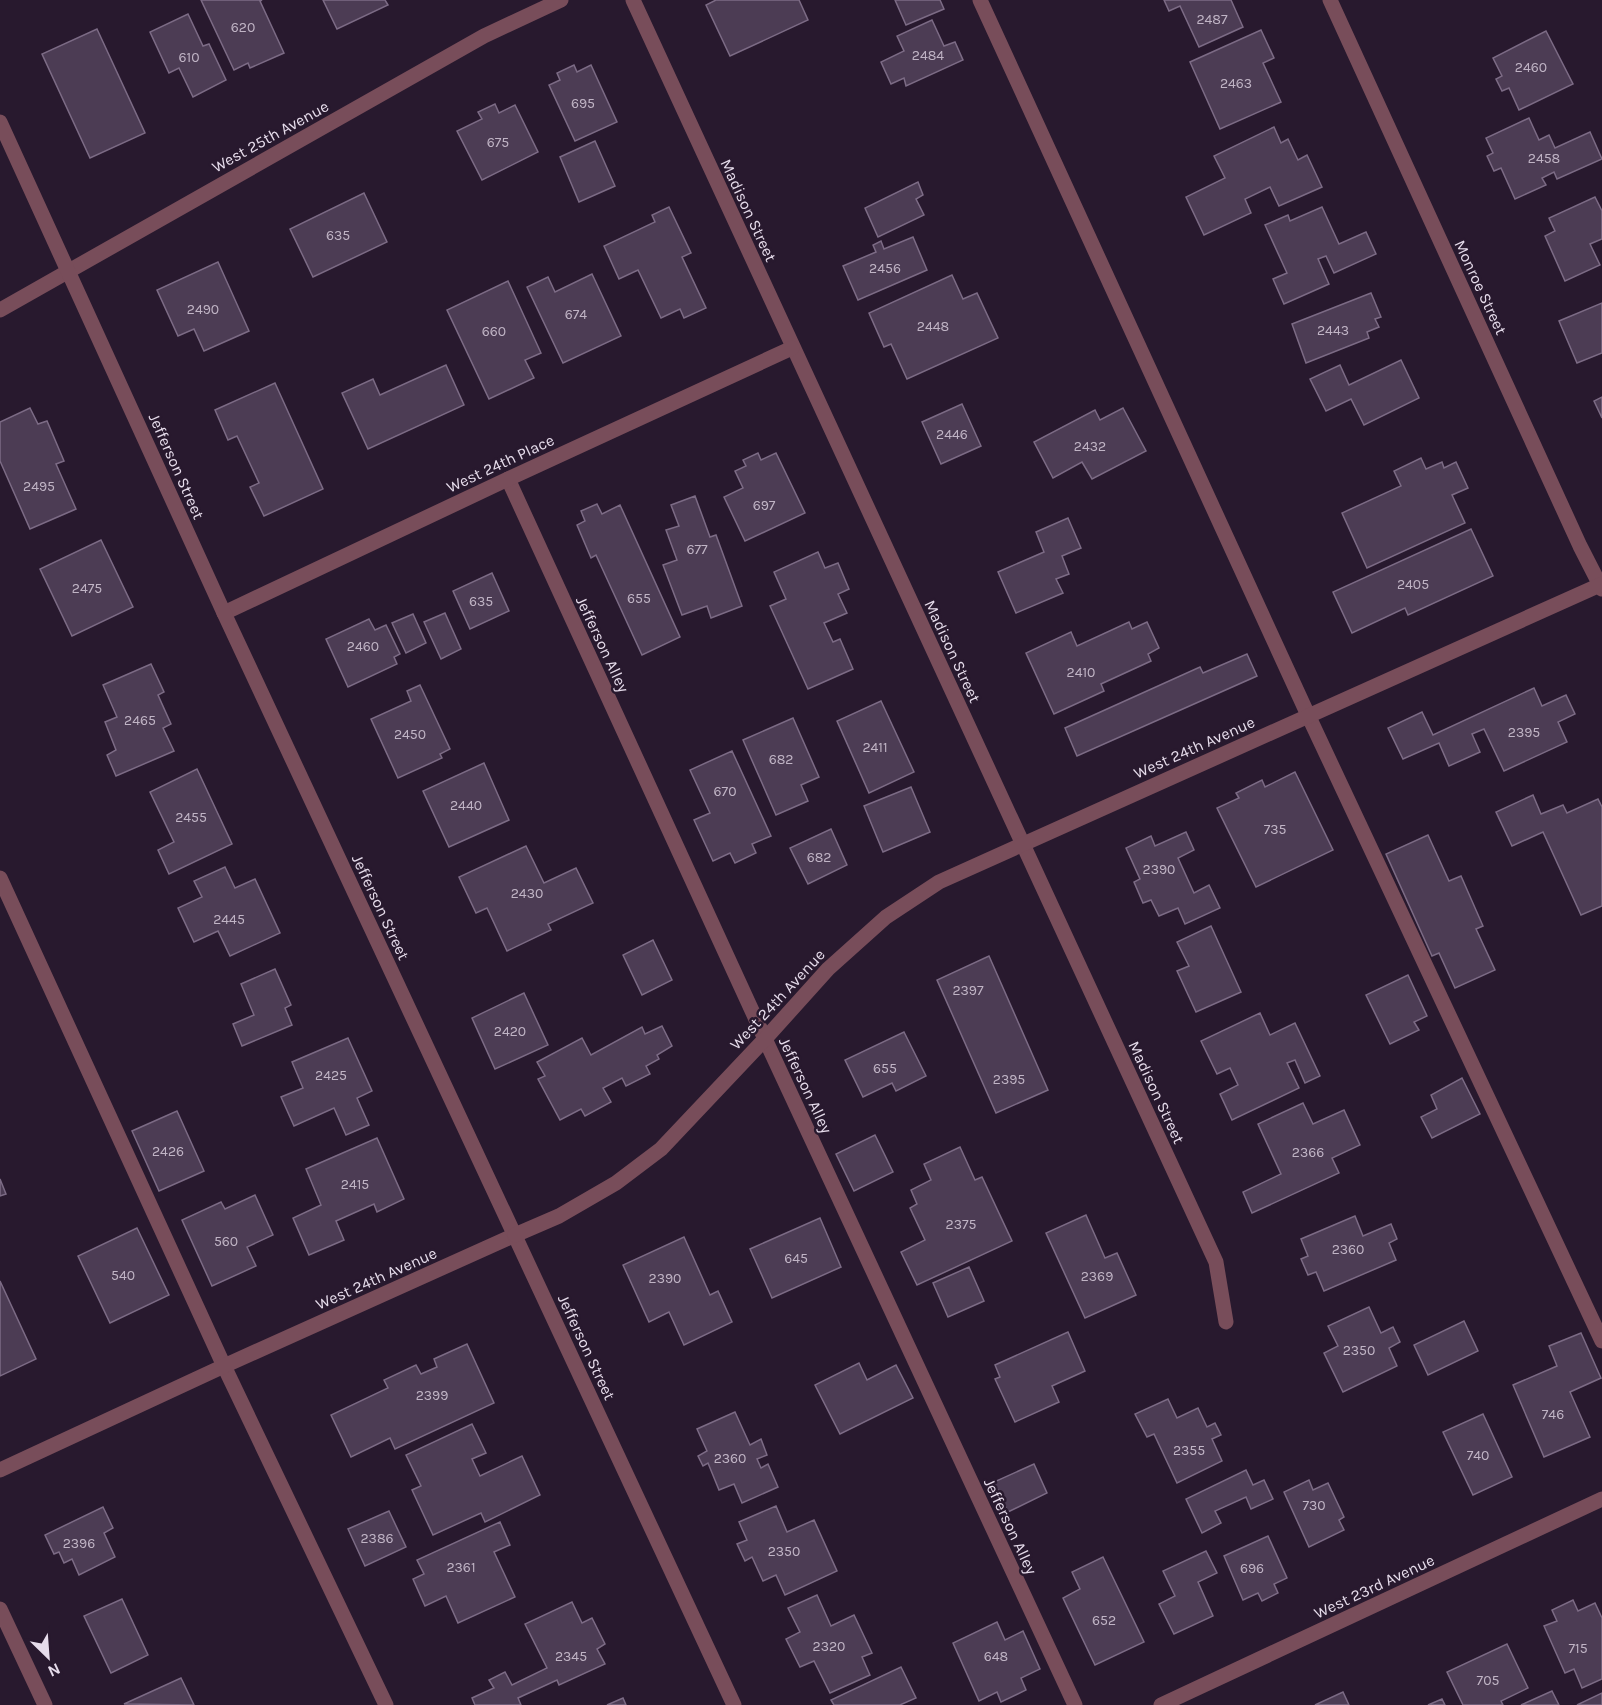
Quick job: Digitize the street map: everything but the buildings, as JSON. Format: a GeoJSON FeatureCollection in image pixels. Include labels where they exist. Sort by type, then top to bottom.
{"type":"FeatureCollection","features":[{"type":"Feature","properties":{"kind":"street","name":"West 25th Avenue"},"geometry":{"type":"LineString","coordinates":[[0,310],[484,36],[561,0]]}},
{"type":"Feature","properties":{"kind":"street","name":"Madison Street"},"geometry":{"type":"LineString","coordinates":[[633,0],[1216,1262],[1226,1322]]}},
{"type":"Feature","properties":{"kind":"street"},"geometry":{"type":"LineString","coordinates":[[980,0],[1308,715],[1602,1341]]}},
{"type":"Feature","properties":{"kind":"street","name":"Monroe Street"},"geometry":{"type":"LineString","coordinates":[[1330,0],[1570,524],[1601,586]]}},
{"type":"Feature","properties":{"kind":"street","name":"Jefferson Street"},"geometry":{"type":"LineString","coordinates":[[0,122],[224,613],[734,1705]]}},
{"type":"Feature","properties":{"kind":"street","name":"West 24th Place"},"geometry":{"type":"LineString","coordinates":[[224,613],[792,348]]}},
{"type":"Feature","properties":{"kind":"street","name":"Jefferson Alley"},"geometry":{"type":"LineString","coordinates":[[508,479],[765,1039],[1075,1705]]}},
{"type":"Feature","properties":{"kind":"street","name":"West 24th Avenue"},"geometry":{"type":"LineString","coordinates":[[0,1470],[224,1366],[559,1216],[616,1183],[661,1149],[828,969],[886,917],[939,882],[1308,715],[1601,586]]}},
{"type":"Feature","properties":{"kind":"street"},"geometry":{"type":"LineString","coordinates":[[0,878],[224,1366],[386,1705]]}},
{"type":"Feature","properties":{"kind":"street","name":"West 23rd Avenue"},"geometry":{"type":"LineString","coordinates":[[1161,1705],[1602,1499]]}},
{"type":"Feature","properties":{"kind":"street"},"geometry":{"type":"LineString","coordinates":[[0,1609],[45,1705]]}}]}
